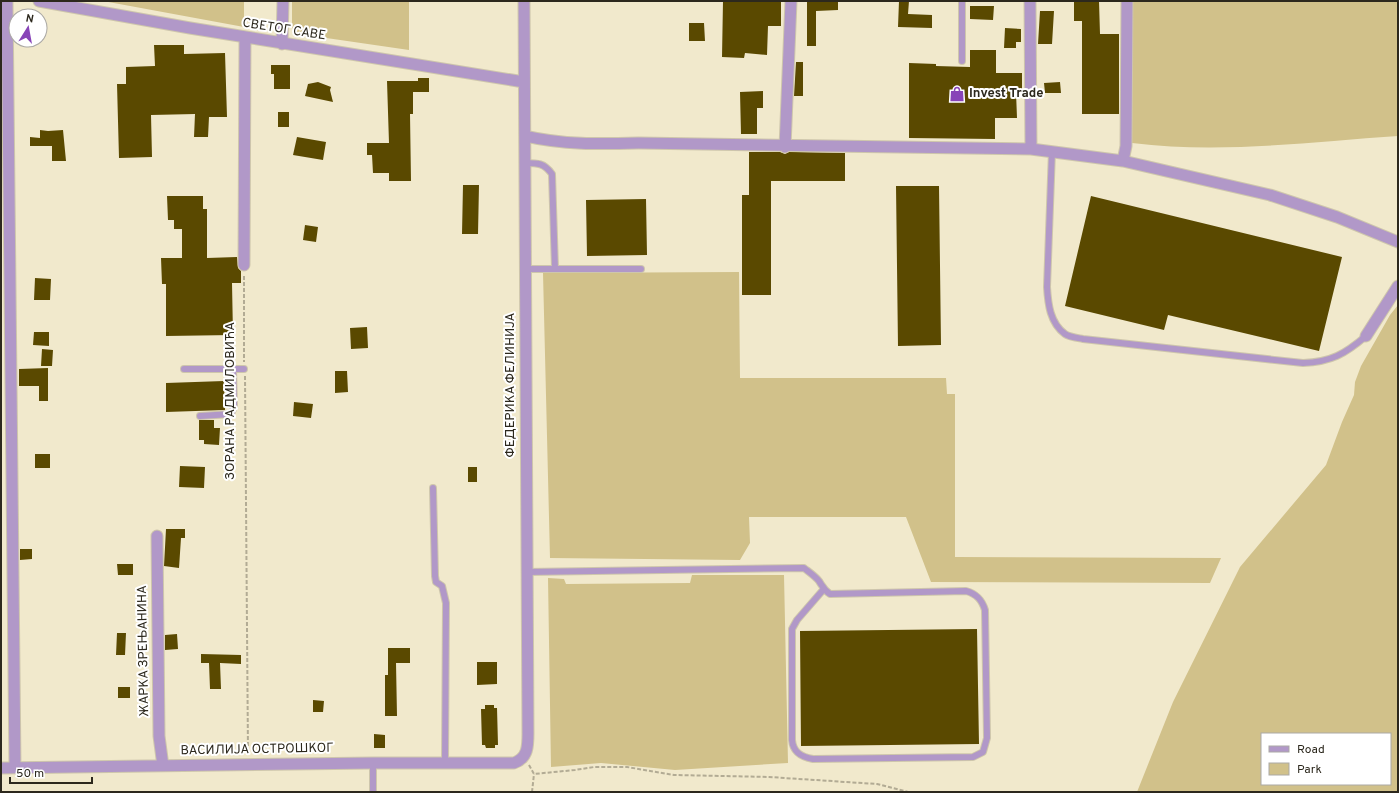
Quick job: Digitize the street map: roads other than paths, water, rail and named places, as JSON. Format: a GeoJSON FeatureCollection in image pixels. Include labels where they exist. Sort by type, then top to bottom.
{"type":"FeatureCollection","features":[{"type":"Feature","properties":{"kind":"street"},"geometry":{"type":"LineString","coordinates":[[7,1],[15,767]]}},
{"type":"Feature","properties":{"kind":"street","name":"СВЕТОГ САВЕ"},"geometry":{"type":"LineString","coordinates":[[39,1],[245,38],[524,82]]}},
{"type":"Feature","properties":{"kind":"street"},"geometry":{"type":"LineString","coordinates":[[282,44],[283,1]]}},
{"type":"Feature","properties":{"kind":"street","name":"ФЕДЕРИКА ФЕЛИНИЈА"},"geometry":{"type":"LineString","coordinates":[[514,763],[520,761],[524,757],[527,749],[528,733],[524,269],[524,1]]}},
{"type":"Feature","properties":{"kind":"street"},"geometry":{"type":"LineString","coordinates":[[785,147],[790,1]]}},
{"type":"Feature","properties":{"kind":"street"},"geometry":{"type":"LineString","coordinates":[[1030,1],[1031,149]]}},
{"type":"Feature","properties":{"kind":"street"},"geometry":{"type":"LineString","coordinates":[[1123,161],[1126,146],[1127,1]]}},
{"type":"Feature","properties":{"kind":"street"},"geometry":{"type":"LineString","coordinates":[[244,265],[245,38]]}},
{"type":"Feature","properties":{"kind":"street"},"geometry":{"type":"LineString","coordinates":[[525,136],[552,142],[584,145],[639,143],[785,147],[1031,149],[1052,151],[1123,161],[1270,195],[1337,217],[1398,242]]}},
{"type":"Feature","properties":{"kind":"street"},"geometry":{"type":"LineString","coordinates":[[1366,336],[1398,286]]}},
{"type":"Feature","properties":{"kind":"street","name":"ЖАРКА ЗРЕЊАНИНА"},"geometry":{"type":"LineString","coordinates":[[157,536],[159,736],[163,766]]}},
{"type":"Feature","properties":{"kind":"street","name":"ВАСИЛИЈА ОСТРОШКОГ"},"geometry":{"type":"LineString","coordinates":[[1,768],[373,763],[514,763]]}},
{"type":"Feature","properties":{"kind":"lane"},"geometry":{"type":"LineString","coordinates":[[962,1],[962,61]]}},
{"type":"Feature","properties":{"kind":"lane"},"geometry":{"type":"LineString","coordinates":[[1052,151],[1047,287],[1049,307],[1055,322],[1065,335],[1083,339],[1303,363],[1321,363],[1334,358],[1351,349],[1366,336]]}},
{"type":"Feature","properties":{"kind":"lane"},"geometry":{"type":"LineString","coordinates":[[525,164],[540,164],[547,166],[552,174],[555,269]]}},
{"type":"Feature","properties":{"kind":"lane"},"geometry":{"type":"LineString","coordinates":[[524,269],[642,269]]}},
{"type":"Feature","properties":{"kind":"lane"},"geometry":{"type":"LineString","coordinates":[[184,369],[244,369]]}},
{"type":"Feature","properties":{"kind":"lane"},"geometry":{"type":"LineString","coordinates":[[200,416],[231,414],[234,407],[233,369]]}},
{"type":"Feature","properties":{"kind":"lane"},"geometry":{"type":"LineString","coordinates":[[433,488],[435,576],[436,582],[442,586],[445,593],[446,603],[444,763]]}},
{"type":"Feature","properties":{"kind":"lane"},"geometry":{"type":"LineString","coordinates":[[526,572],[804,568],[821,583],[823,590],[830,594],[842,595],[966,591],[975,594],[982,601],[986,610],[987,738],[983,752],[973,757],[813,759],[796,752],[793,747],[792,628],[823,590]]}},
{"type":"Feature","properties":{"kind":"lane"},"geometry":{"type":"LineString","coordinates":[[373,763],[373,792]]}},
{"type":"Feature","properties":{"kind":"place","name":"Invest Trade"},"geometry":{"type":"Point","coordinates":[957,94]}}]}
